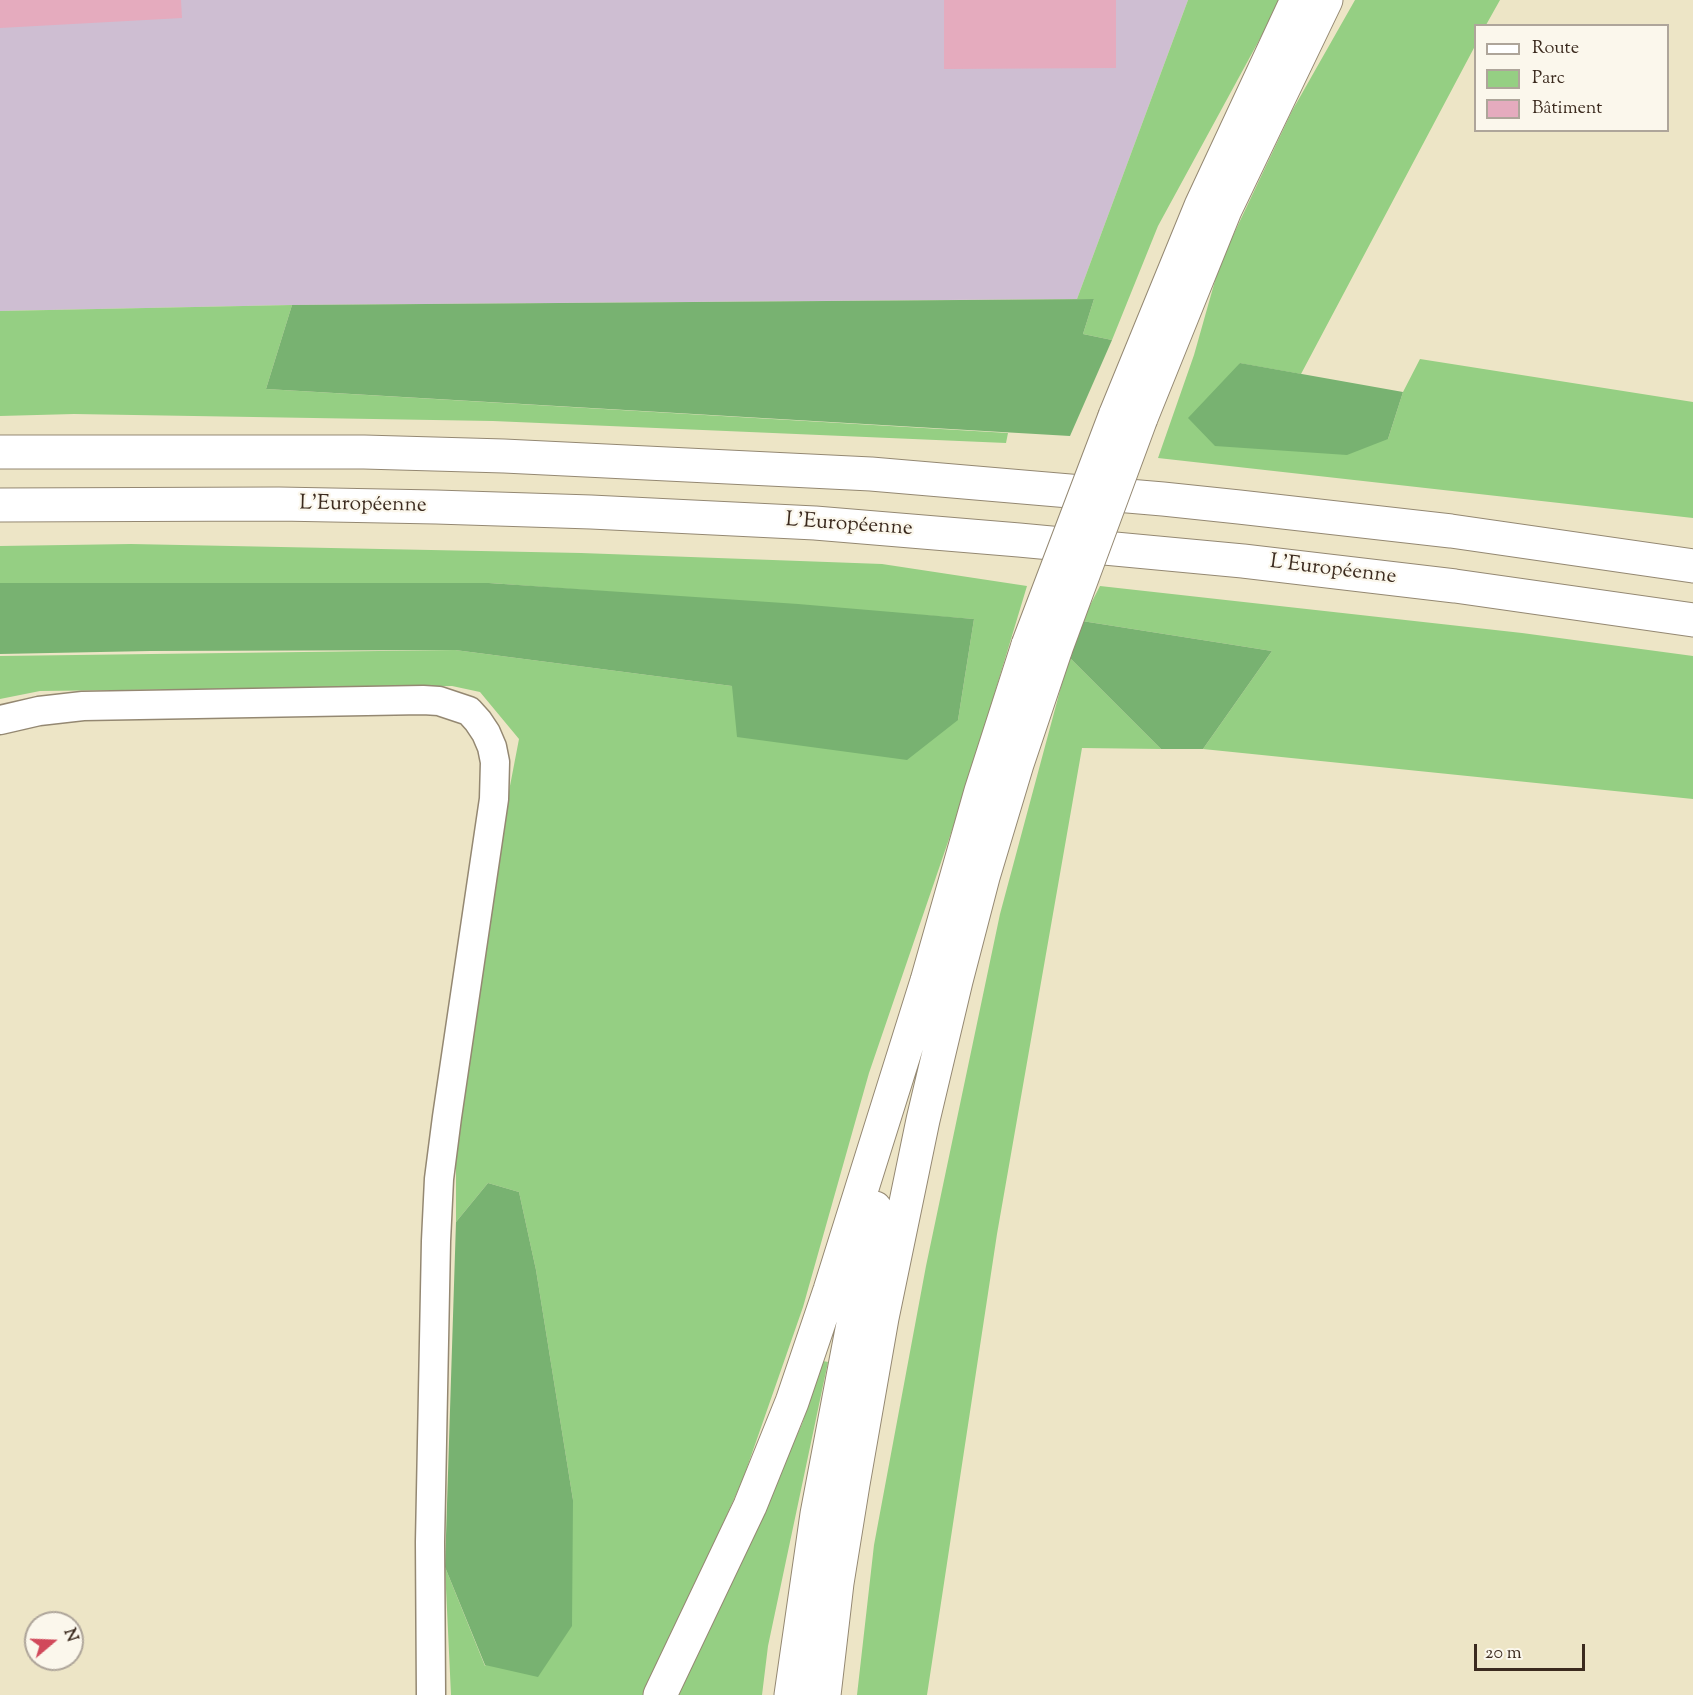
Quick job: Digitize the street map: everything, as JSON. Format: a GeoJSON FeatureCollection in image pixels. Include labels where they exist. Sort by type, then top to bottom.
{"type":"FeatureCollection","features":[{"type":"Feature","properties":{"kind":"highway"},"geometry":{"type":"LineString","coordinates":[[660,1695],[750,1506],[792,1402],[830,1290],[927,981],[981,791],[1042,646],[1128,417],[1201,206],[1298,0]]}},
{"type":"Feature","properties":{"kind":"highway"},"geometry":{"type":"LineString","coordinates":[[1128,417],[1326,0]]}},
{"type":"Feature","properties":{"kind":"highway"},"geometry":{"type":"LineString","coordinates":[[0,452],[364,452],[494,455],[871,474],[1250,508],[1451,531],[1693,566]]}},
{"type":"Feature","properties":{"kind":"highway","name":"L'Européenne"},"geometry":{"type":"LineString","coordinates":[[0,506],[279,504],[591,512],[815,523],[1121,549],[1288,566],[1455,586],[1693,620]]}},
{"type":"Feature","properties":{"kind":"highway"},"geometry":{"type":"LineString","coordinates":[[824,1695],[837,1583],[853,1484],[882,1318],[923,1120],[981,887],[1017,764],[1042,646]]}},
{"type":"Feature","properties":{"kind":"highway"},"geometry":{"type":"LineString","coordinates":[[791,1695],[808,1563],[840,1385],[877,1198],[927,981]]}},
{"type":"Feature","properties":{"kind":"street"},"geometry":{"type":"LineString","coordinates":[[0,720],[39,711],[83,706],[439,701],[469,711],[489,740],[495,762],[494,799],[439,1179],[431,1531],[431,1695]]}},
{"type":"Feature","properties":{"kind":"shaded area"},"geometry":{"type":"Polygon","coordinates":[[[0,0],[1188,0],[1077,299],[292,305],[0,311],[0,0]]]}},
{"type":"Feature","properties":{"kind":"green space"},"geometry":{"type":"Polygon","coordinates":[[[1188,0],[1281,0],[1158,226],[1112,340],[1083,334],[1094,299],[1077,299],[1188,0]]]}},
{"type":"Feature","properties":{"kind":"green space"},"geometry":{"type":"Polygon","coordinates":[[[1355,0],[1500,0],[1487,24],[1474,24],[1474,48],[1301,374],[1239,363],[1388,439],[1403,392],[1420,359],[1693,402],[1693,518],[1158,458],[1194,355],[1220,263],[1292,111],[1355,0]]]}},
{"type":"Feature","properties":{"kind":"green space"},"geometry":{"type":"Polygon","coordinates":[[[1094,299],[1083,334],[1112,340],[1070,436],[266,389],[292,305],[1094,299]]]}},
{"type":"Feature","properties":{"kind":"green space"},"geometry":{"type":"Polygon","coordinates":[[[292,305],[266,389],[1008,433],[1006,443],[493,421],[74,414],[0,416],[0,311],[292,305]]]}},
{"type":"Feature","properties":{"kind":"green space"},"geometry":{"type":"Polygon","coordinates":[[[1240,363],[1403,392],[1388,439],[1347,455],[1215,446],[1188,418],[1240,363]]]}},
{"type":"Feature","properties":{"kind":"green space"},"geometry":{"type":"Polygon","coordinates":[[[131,544],[581,553],[882,564],[1027,586],[963,798],[869,1073],[803,1307],[743,1479],[643,1695],[451,1695],[445,1567],[485,1666],[573,1500],[536,1270],[519,1192],[488,1183],[456,1222],[456,1128],[504,817],[519,739],[480,692],[452,686],[40,691],[0,699],[0,656],[455,650],[732,686],[958,720],[974,619],[490,583],[0,583],[0,546],[131,544]]]}},
{"type":"Feature","properties":{"kind":"green space"},"geometry":{"type":"Polygon","coordinates":[[[0,583],[489,583],[798,604],[974,619],[958,720],[907,760],[737,737],[732,686],[455,650],[0,654],[0,583]]]}},
{"type":"Feature","properties":{"kind":"green space"},"geometry":{"type":"Polygon","coordinates":[[[1100,586],[1522,633],[1693,656],[1693,799],[1203,749],[1272,651],[1082,621],[1100,586]]]}},
{"type":"Feature","properties":{"kind":"green space"},"geometry":{"type":"Polygon","coordinates":[[[1082,621],[1272,651],[1203,749],[1161,749],[1069,657],[1082,621]]]}},
{"type":"Feature","properties":{"kind":"green space"},"geometry":{"type":"Polygon","coordinates":[[[1069,657],[1161,749],[1082,748],[997,1234],[927,1695],[857,1695],[874,1545],[926,1266],[1000,914],[1069,657]]]}},
{"type":"Feature","properties":{"kind":"green space"},"geometry":{"type":"Polygon","coordinates":[[[488,1183],[519,1192],[536,1270],[573,1500],[572,1626],[538,1677],[485,1665],[445,1567],[456,1222],[488,1183]]]}},
{"type":"Feature","properties":{"kind":"green space"},"geometry":{"type":"Polygon","coordinates":[[[823,1361],[828,1362],[768,1646],[762,1695],[678,1695],[802,1424],[823,1361]]]}},
{"type":"Feature","properties":{"kind":"building"},"geometry":{"type":"Polygon","coordinates":[[[0,0],[181,0],[182,18],[0,28],[0,0]]]}},
{"type":"Feature","properties":{"kind":"building"},"geometry":{"type":"Polygon","coordinates":[[[944,0],[1116,0],[1116,68],[944,69],[944,0]]]}}]}
